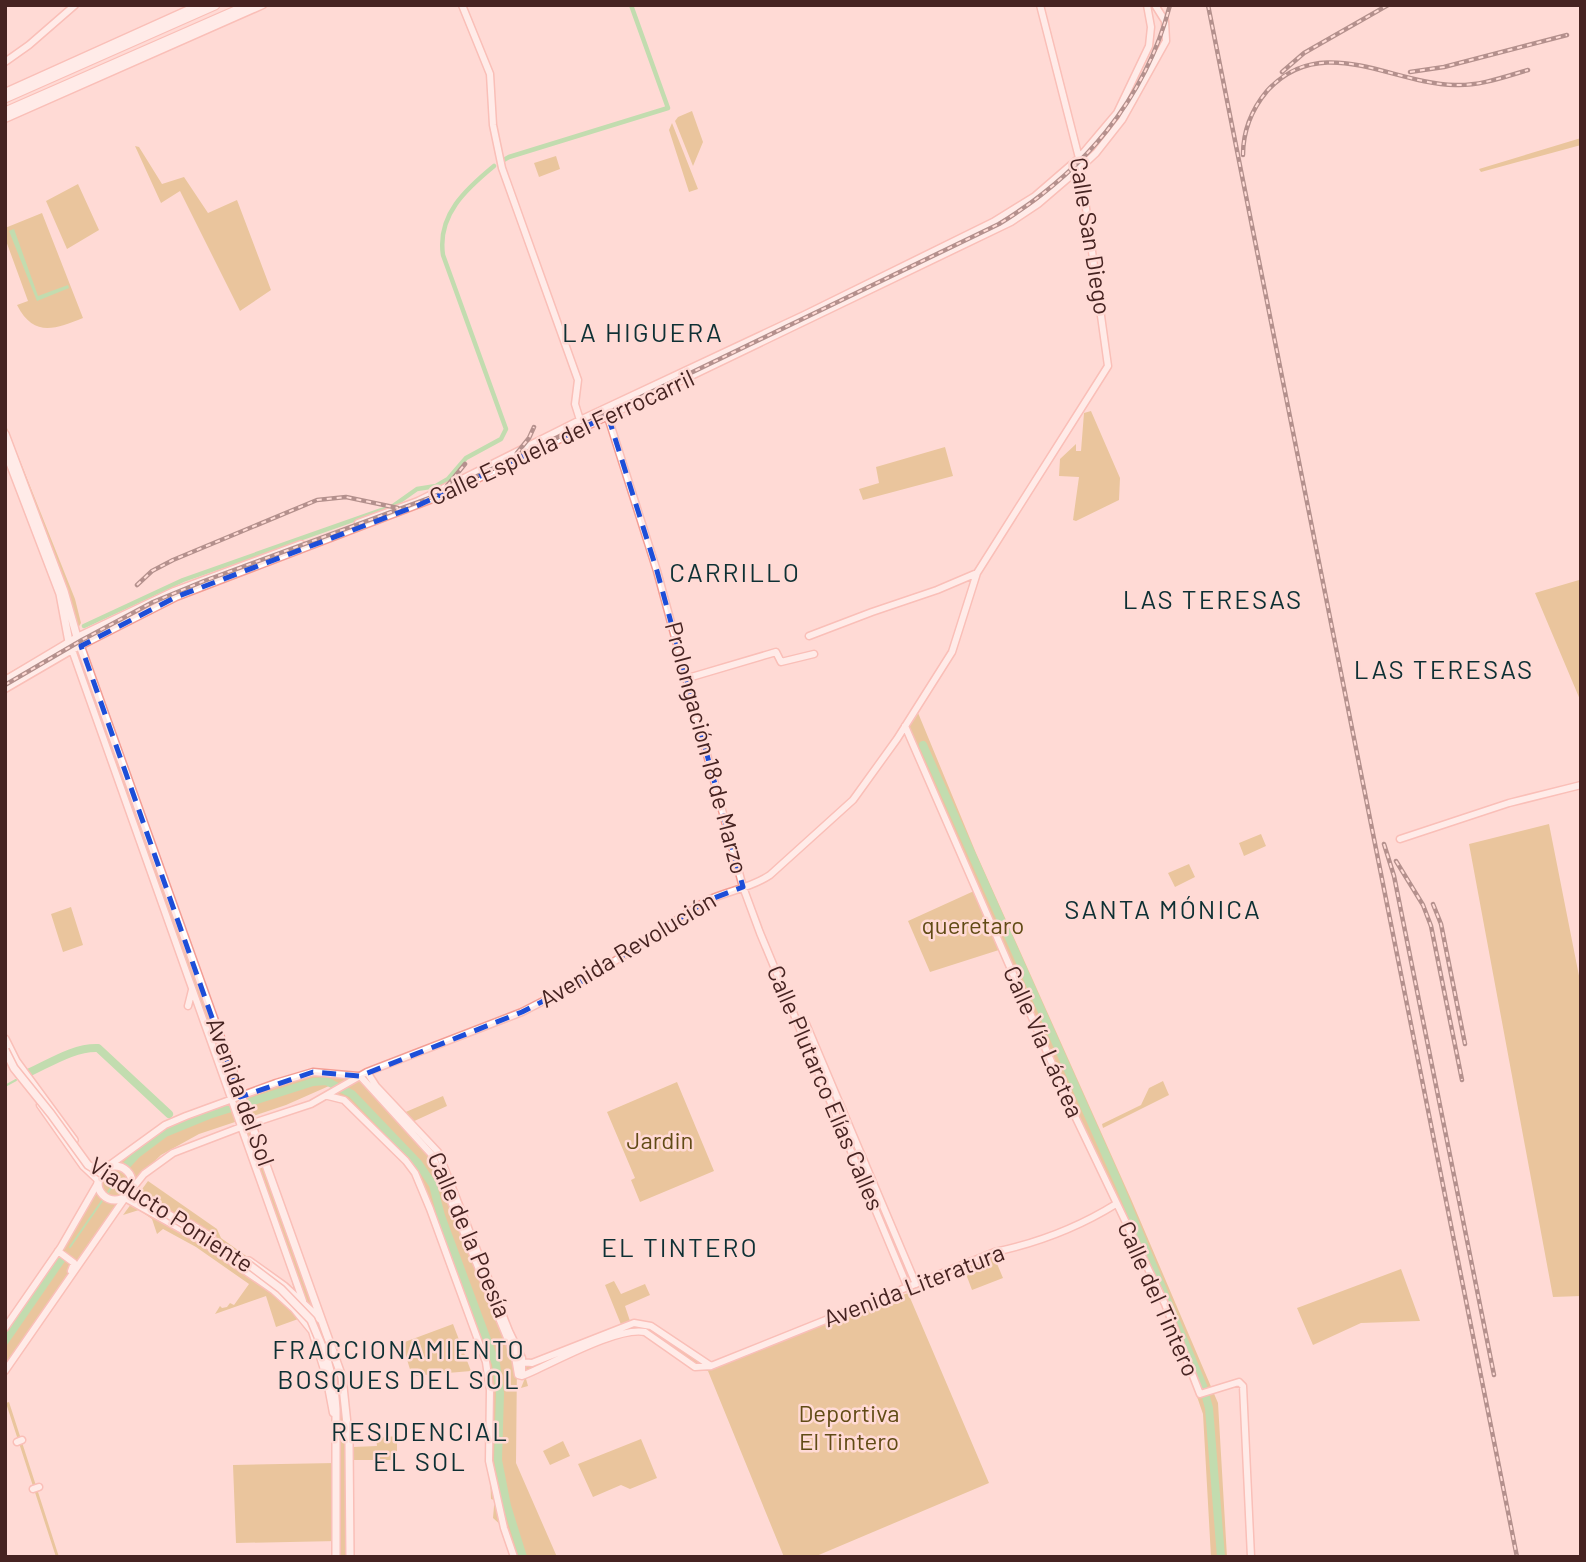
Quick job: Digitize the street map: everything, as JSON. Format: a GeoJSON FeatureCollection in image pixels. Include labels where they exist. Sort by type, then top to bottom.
{"type":"FeatureCollection","features":[{"type":"Feature","properties":{"kind":"highway"},"geometry":{"type":"LineString","coordinates":[[5,98],[215,5]]}},
{"type":"Feature","properties":{"kind":"highway"},"geometry":{"type":"LineString","coordinates":[[5,111],[249,5]]}},
{"type":"Feature","properties":{"kind":"highway"},"geometry":{"type":"LineString","coordinates":[[147,27],[182,19]]}},
{"type":"Feature","properties":{"kind":"highway"},"geometry":{"type":"LineString","coordinates":[[179,36],[214,26]]}},
{"type":"Feature","properties":{"kind":"highway"},"geometry":{"type":"LineString","coordinates":[[76,66],[93,51]]}},
{"type":"Feature","properties":{"kind":"highway"},"geometry":{"type":"LineString","coordinates":[[68,91],[98,72]]}},
{"type":"Feature","properties":{"kind":"main road","name":"Avenida del Sol"},"geometry":{"type":"LineString","coordinates":[[5,434],[64,591],[80,646],[239,1100],[253,1123],[342,1377],[347,1408],[350,1557]]}},
{"type":"Feature","properties":{"kind":"main road"},"geometry":{"type":"LineString","coordinates":[[5,450],[60,594],[69,642]]}},
{"type":"Feature","properties":{"kind":"main road"},"geometry":{"type":"LineString","coordinates":[[5,1039],[16,1061],[89,1161],[103,1170],[118,1166],[131,1176],[132,1189],[125,1198],[117,1200],[105,1196],[99,1189],[103,1170]]}},
{"type":"Feature","properties":{"kind":"main road","name":"Viaducto Poniente"},"geometry":{"type":"LineString","coordinates":[[5,1052],[14,1068],[88,1165],[244,1261],[281,1289],[311,1320],[332,1378],[335,1426]]}},
{"type":"Feature","properties":{"kind":"main road"},"geometry":{"type":"LineString","coordinates":[[132,1189],[260,1268],[303,1301],[323,1322]]}},
{"type":"Feature","properties":{"kind":"main road"},"geometry":{"type":"LineString","coordinates":[[335,1426],[336,1557]]}},
{"type":"Feature","properties":{"kind":"street"},"geometry":{"type":"LineString","coordinates":[[5,62],[75,5]]}},
{"type":"Feature","properties":{"kind":"street"},"geometry":{"type":"LineString","coordinates":[[5,92],[198,5]]}},
{"type":"Feature","properties":{"kind":"street"},"geometry":{"type":"LineString","coordinates":[[5,119],[263,5]]}},
{"type":"Feature","properties":{"kind":"street"},"geometry":{"type":"LineString","coordinates":[[462,5],[490,74],[493,125],[502,168],[578,380],[575,404],[580,420]]}},
{"type":"Feature","properties":{"kind":"street","name":"Calle San Diego"},"geometry":{"type":"LineString","coordinates":[[1040,5],[1079,158],[1108,360],[1108,366],[1051,453]]}},
{"type":"Feature","properties":{"kind":"street","name":"Calle Espuela del Ferrocarril"},"geometry":{"type":"LineString","coordinates":[[673,381],[993,222],[1035,196],[1079,158],[1117,113],[1138,73],[1150,42],[1151,27],[1147,5]]}},
{"type":"Feature","properties":{"kind":"street","name":"Calle Espuela del Ferrocarril"},"geometry":{"type":"LineString","coordinates":[[5,689],[72,650],[176,597],[419,505],[607,412],[1009,223],[1038,204],[1080,168],[1096,153],[1122,120],[1163,47],[1167,31],[1166,21],[1155,5]]}},
{"type":"Feature","properties":{"kind":"street","name":"Calle Espuela del Ferrocarril"},"geometry":{"type":"LineString","coordinates":[[5,680],[77,637],[174,591],[418,500],[580,420],[607,412]]}},
{"type":"Feature","properties":{"kind":"street","name":"Prolongación 18 de Marzo"},"geometry":{"type":"LineString","coordinates":[[607,412],[688,678],[743,887]]}},
{"type":"Feature","properties":{"kind":"street","name":"Avenida Revolución"},"geometry":{"type":"LineString","coordinates":[[132,1189],[144,1174],[173,1153],[240,1124],[253,1123],[304,1107],[367,1072],[522,1012],[592,976],[706,901],[757,883],[770,875],[853,800],[905,726],[952,652],[977,573],[1051,453]]}},
{"type":"Feature","properties":{"kind":"street"},"geometry":{"type":"LineString","coordinates":[[809,636],[977,573]]}},
{"type":"Feature","properties":{"kind":"street","name":"Avenida del Sol"},"geometry":{"type":"LineString","coordinates":[[69,642],[192,988],[239,1100],[235,1107],[240,1124],[303,1301]]}},
{"type":"Feature","properties":{"kind":"street"},"geometry":{"type":"LineString","coordinates":[[688,678],[777,652],[780,662],[814,654]]}},
{"type":"Feature","properties":{"kind":"street","name":"Calle Vía Láctea"},"geometry":{"type":"LineString","coordinates":[[905,726],[1116,1204]]}},
{"type":"Feature","properties":{"kind":"street"},"geometry":{"type":"LineString","coordinates":[[1401,839],[1509,803],[1581,785]]}},
{"type":"Feature","properties":{"kind":"street","name":"Calle Plutarco Elías Calles"},"geometry":{"type":"LineString","coordinates":[[743,887],[760,933],[916,1284]]}},
{"type":"Feature","properties":{"kind":"street"},"geometry":{"type":"LineString","coordinates":[[188,1006],[192,988]]}},
{"type":"Feature","properties":{"kind":"street","name":"Calle Plutarco Elías Calles"},"geometry":{"type":"LineString","coordinates":[[803,1026],[908,1287]]}},
{"type":"Feature","properties":{"kind":"street"},"geometry":{"type":"LineString","coordinates":[[5,1052],[15,1072],[83,1166],[99,1181],[60,1251],[5,1328]]}},
{"type":"Feature","properties":{"kind":"street"},"geometry":{"type":"LineString","coordinates":[[103,1170],[165,1125],[313,1072],[360,1076]]}},
{"type":"Feature","properties":{"kind":"street","name":"Calle de la Poesía"},"geometry":{"type":"LineString","coordinates":[[367,1072],[376,1086],[438,1152],[520,1362],[520,1376]]}},
{"type":"Feature","properties":{"kind":"street","name":"Calle de la Poesía"},"geometry":{"type":"LineString","coordinates":[[360,1076],[432,1154],[520,1362]]}},
{"type":"Feature","properties":{"kind":"street"},"geometry":{"type":"LineString","coordinates":[[329,1095],[344,1100],[415,1173],[486,1362],[490,1390],[489,1461],[501,1516],[514,1557]]}},
{"type":"Feature","properties":{"kind":"street"},"geometry":{"type":"LineString","coordinates":[[5,1371],[125,1198],[200,1240],[273,1290],[305,1320],[312,1331],[326,1376],[335,1426]]}},
{"type":"Feature","properties":{"kind":"street","name":"Avenida Literatura"},"geometry":{"type":"LineString","coordinates":[[520,1376],[637,1330],[645,1332],[695,1367],[711,1366],[995,1252],[1050,1236],[1116,1204]]}},
{"type":"Feature","properties":{"kind":"street","name":"Calle del Tintero"},"geometry":{"type":"LineString","coordinates":[[1116,1204],[1165,1304],[1200,1394],[1239,1382],[1243,1386],[1249,1557]]}},
{"type":"Feature","properties":{"kind":"street"},"geometry":{"type":"LineString","coordinates":[[60,1251],[70,1258],[74,1267],[62,1285],[62,1291]]}},
{"type":"Feature","properties":{"kind":"street"},"geometry":{"type":"LineString","coordinates":[[520,1362],[532,1363],[622,1327],[643,1323],[711,1366]]}},
{"type":"Feature","properties":{"kind":"highlighted area"},"geometry":{"type":"Polygon","coordinates":[[[608,416],[657,571],[743,887],[706,901],[592,976],[522,1012],[360,1076],[313,1072],[240,1097],[81,646],[176,597],[419,505],[608,416]]]}},
{"type":"Feature","properties":{"kind":"green space"},"geometry":{"type":"Polygon","coordinates":[[[692,111],[703,142],[693,166],[675,121],[692,111]]]}},
{"type":"Feature","properties":{"kind":"green space"},"geometry":{"type":"Polygon","coordinates":[[[672,123],[698,189],[689,192],[669,130],[672,123]]]}},
{"type":"Feature","properties":{"kind":"green space"},"geometry":{"type":"Polygon","coordinates":[[[1581,138],[1581,145],[1481,172],[1479,169],[1581,138]]]}},
{"type":"Feature","properties":{"kind":"green space"},"geometry":{"type":"Polygon","coordinates":[[[135,146],[139,147],[162,184],[184,177],[208,213],[237,200],[271,290],[240,311],[180,191],[161,203],[135,146]]]}},
{"type":"Feature","properties":{"kind":"green space"},"geometry":{"type":"Polygon","coordinates":[[[556,156],[560,169],[539,177],[534,163],[556,156]]]}},
{"type":"Feature","properties":{"kind":"green space"},"geometry":{"type":"Polygon","coordinates":[[[78,184],[99,230],[67,249],[46,201],[78,184]]]}},
{"type":"Feature","properties":{"kind":"green space"},"geometry":{"type":"Polygon","coordinates":[[[42,213],[83,318],[46,328],[31,322],[17,305],[28,301],[5,238],[5,228],[42,213]]]}},
{"type":"Feature","properties":{"kind":"green space"},"geometry":{"type":"Polygon","coordinates":[[[1091,411],[1120,478],[1119,500],[1076,521],[1073,520],[1079,477],[1059,476],[1060,459],[1076,444],[1076,451],[1081,451],[1084,413],[1091,411]]]}},
{"type":"Feature","properties":{"kind":"green space","name":"Deportiva El Tintero"},"geometry":{"type":"Polygon","coordinates":[[[5,423],[75,599],[81,623],[74,635],[238,1095],[313,1072],[364,1081],[367,1078],[401,1114],[443,1096],[447,1106],[410,1123],[436,1153],[519,1355],[526,1366],[622,1327],[605,1285],[614,1281],[621,1294],[645,1284],[650,1295],[625,1306],[631,1324],[644,1326],[710,1368],[908,1293],[989,1483],[814,1557],[784,1557],[708,1371],[699,1369],[641,1329],[525,1375],[528,1386],[521,1388],[525,1378],[517,1362],[516,1463],[557,1557],[516,1557],[504,1528],[493,1518],[497,1501],[491,1499],[485,1349],[436,1228],[422,1181],[387,1142],[329,1086],[247,1118],[324,1325],[345,1402],[349,1557],[339,1557],[338,1541],[236,1543],[233,1465],[335,1463],[334,1400],[307,1326],[301,1318],[276,1327],[266,1296],[215,1314],[220,1306],[227,1307],[230,1303],[234,1305],[249,1284],[196,1247],[163,1229],[157,1234],[152,1219],[139,1210],[123,1215],[148,1181],[217,1229],[221,1238],[294,1290],[274,1211],[241,1120],[199,1134],[161,1155],[140,1175],[93,1237],[5,1365],[5,1326],[38,1281],[111,1164],[156,1128],[234,1096],[72,638],[5,678],[5,675],[72,637],[5,447],[5,423]]]}},
{"type":"Feature","properties":{"kind":"green space"},"geometry":{"type":"Polygon","coordinates":[[[945,447],[953,476],[863,500],[859,489],[879,483],[876,467],[945,447]]]}},
{"type":"Feature","properties":{"kind":"green space"},"geometry":{"type":"Polygon","coordinates":[[[1579,580],[1581,587],[1581,702],[1535,593],[1579,580]]]}},
{"type":"Feature","properties":{"kind":"green space","name":"queretaro"},"geometry":{"type":"Polygon","coordinates":[[[916,708],[976,853],[1131,1199],[1218,1403],[1227,1557],[1211,1557],[1203,1414],[1165,1304],[1002,949],[930,972],[908,921],[974,891],[905,726],[916,708]]]}},
{"type":"Feature","properties":{"kind":"green space"},"geometry":{"type":"Polygon","coordinates":[[[1549,824],[1581,986],[1581,1296],[1553,1297],[1469,844],[1549,824]]]}},
{"type":"Feature","properties":{"kind":"green space"},"geometry":{"type":"Polygon","coordinates":[[[1261,834],[1266,846],[1244,856],[1239,843],[1261,834]]]}},
{"type":"Feature","properties":{"kind":"green space"},"geometry":{"type":"Polygon","coordinates":[[[1189,864],[1195,877],[1175,887],[1168,873],[1189,864]]]}},
{"type":"Feature","properties":{"kind":"green space"},"geometry":{"type":"Polygon","coordinates":[[[71,907],[83,945],[63,952],[51,914],[71,907]]]}},
{"type":"Feature","properties":{"kind":"green space"},"geometry":{"type":"Polygon","coordinates":[[[1163,1081],[1169,1095],[1103,1128],[1102,1124],[1141,1105],[1149,1088],[1163,1081]]]}},
{"type":"Feature","properties":{"kind":"green space","name":"Jardin"},"geometry":{"type":"Polygon","coordinates":[[[677,1082],[714,1171],[640,1202],[631,1180],[635,1178],[607,1112],[677,1082]]]}},
{"type":"Feature","properties":{"kind":"green space"},"geometry":{"type":"Polygon","coordinates":[[[993,1254],[1003,1278],[972,1290],[963,1266],[993,1254]]]}},
{"type":"Feature","properties":{"kind":"green space"},"geometry":{"type":"Polygon","coordinates":[[[1401,1269],[1420,1321],[1361,1323],[1313,1345],[1297,1308],[1401,1269]]]}},
{"type":"Feature","properties":{"kind":"green space"},"geometry":{"type":"Polygon","coordinates":[[[453,1324],[471,1371],[412,1376],[402,1343],[453,1324]]]}},
{"type":"Feature","properties":{"kind":"green space"},"geometry":{"type":"Polygon","coordinates":[[[9,1402],[59,1557],[56,1557],[6,1403],[9,1402]]]}},
{"type":"Feature","properties":{"kind":"green space"},"geometry":{"type":"Polygon","coordinates":[[[397,1436],[397,1460],[354,1460],[353,1447],[377,1446],[376,1438],[397,1436]]]}},
{"type":"Feature","properties":{"kind":"green space"},"geometry":{"type":"Polygon","coordinates":[[[641,1439],[657,1478],[630,1489],[621,1485],[593,1497],[578,1464],[641,1439]]]}},
{"type":"Feature","properties":{"kind":"green space"},"geometry":{"type":"Polygon","coordinates":[[[563,1441],[570,1456],[550,1465],[543,1451],[563,1441]]]}},
{"type":"Feature","properties":{"kind":"shaded area"},"geometry":{"type":"Polygon","coordinates":[[[14,229],[38,296],[68,285],[69,288],[37,301],[9,231],[14,229]]]}},
{"type":"Feature","properties":{"kind":"waterway"},"geometry":{"type":"LineString","coordinates":[[502,161],[668,108],[631,5]]}},
{"type":"Feature","properties":{"kind":"waterway"},"geometry":{"type":"LineString","coordinates":[[84,626],[183,580],[393,506],[417,489],[436,486],[448,479],[466,458],[501,439],[506,429],[443,255],[442,241],[444,227],[456,204],[473,184],[494,166]]}},
{"type":"Feature","properties":{"kind":"waterway"},"geometry":{"type":"LineString","coordinates":[[923,745],[1118,1182],[1203,1386],[1209,1408],[1221,1557]]}},
{"type":"Feature","properties":{"kind":"waterway"},"geometry":{"type":"LineString","coordinates":[[28,1073],[71,1053],[98,1048],[169,1114]]}},
{"type":"Feature","properties":{"kind":"waterway"},"geometry":{"type":"LineString","coordinates":[[5,1086],[16,1080]]}},
{"type":"Feature","properties":{"kind":"waterway"},"geometry":{"type":"LineString","coordinates":[[123,1169],[137,1154],[165,1133],[209,1115],[313,1082],[326,1081],[352,1094],[418,1163],[433,1185],[441,1216],[496,1364],[500,1393],[498,1460],[507,1506],[523,1557]]}},
{"type":"Feature","properties":{"kind":"waterway"},"geometry":{"type":"LineString","coordinates":[[70,1247],[113,1185]]}},
{"type":"Feature","properties":{"kind":"waterway"},"geometry":{"type":"LineString","coordinates":[[5,1341],[63,1257]]}},
{"type":"Feature","properties":{"kind":"railway"},"geometry":{"type":"LineString","coordinates":[[5,685],[153,602],[440,494],[999,224],[1057,182],[1083,158],[1106,131],[1127,103],[1144,73],[1159,40],[1170,5]]}},
{"type":"Feature","properties":{"kind":"railway"},"geometry":{"type":"LineString","coordinates":[[1208,5],[1517,1557]]}},
{"type":"Feature","properties":{"kind":"railway"},"geometry":{"type":"LineString","coordinates":[[1282,72],[1304,53],[1388,5]]}},
{"type":"Feature","properties":{"kind":"railway"},"geometry":{"type":"LineString","coordinates":[[1410,72],[1444,67],[1567,35]]}},
{"type":"Feature","properties":{"kind":"railway"},"geometry":{"type":"LineString","coordinates":[[1243,155],[1247,129],[1253,113],[1267,91],[1288,73],[1311,65],[1334,62],[1358,65],[1431,83],[1455,85],[1483,83],[1528,70]]}},
{"type":"Feature","properties":{"kind":"railway"},"geometry":{"type":"LineString","coordinates":[[517,453],[534,427]]}},
{"type":"Feature","properties":{"kind":"railway"},"geometry":{"type":"LineString","coordinates":[[447,486],[465,464]]}},
{"type":"Feature","properties":{"kind":"railway"},"geometry":{"type":"LineString","coordinates":[[137,585],[152,571],[173,560],[317,500],[346,497],[398,508]]}},
{"type":"Feature","properties":{"kind":"railway"},"geometry":{"type":"LineString","coordinates":[[1384,844],[1394,876],[1494,1375]]}},
{"type":"Feature","properties":{"kind":"railway"},"geometry":{"type":"LineString","coordinates":[[1396,861],[1423,905],[1431,926],[1462,1080]]}},
{"type":"Feature","properties":{"kind":"railway"},"geometry":{"type":"LineString","coordinates":[[1433,904],[1441,924],[1465,1044]]}},
{"type":"Feature","properties":{"kind":"district","name":"LA HIGUERA"},"geometry":{"type":"Point","coordinates":[643,333]}},
{"type":"Feature","properties":{"kind":"district","name":"CARRILLO"},"geometry":{"type":"Point","coordinates":[735,573]}},
{"type":"Feature","properties":{"kind":"district","name":"LAS TERESAS"},"geometry":{"type":"Point","coordinates":[1213,600]}},
{"type":"Feature","properties":{"kind":"district","name":"LAS TERESAS"},"geometry":{"type":"Point","coordinates":[1444,670]}},
{"type":"Feature","properties":{"kind":"district","name":"SANTA MÓNICA"},"geometry":{"type":"Point","coordinates":[1163,910]}},
{"type":"Feature","properties":{"kind":"district","name":"EL TINTERO"},"geometry":{"type":"Point","coordinates":[680,1248]}},
{"type":"Feature","properties":{"kind":"district","name":"FRACCIONAMIENTO BOSQUES DEL SOL"},"geometry":{"type":"Point","coordinates":[399,1365]}},
{"type":"Feature","properties":{"kind":"district","name":"RESIDENCIAL EL SOL"},"geometry":{"type":"Point","coordinates":[420,1447]}}]}
